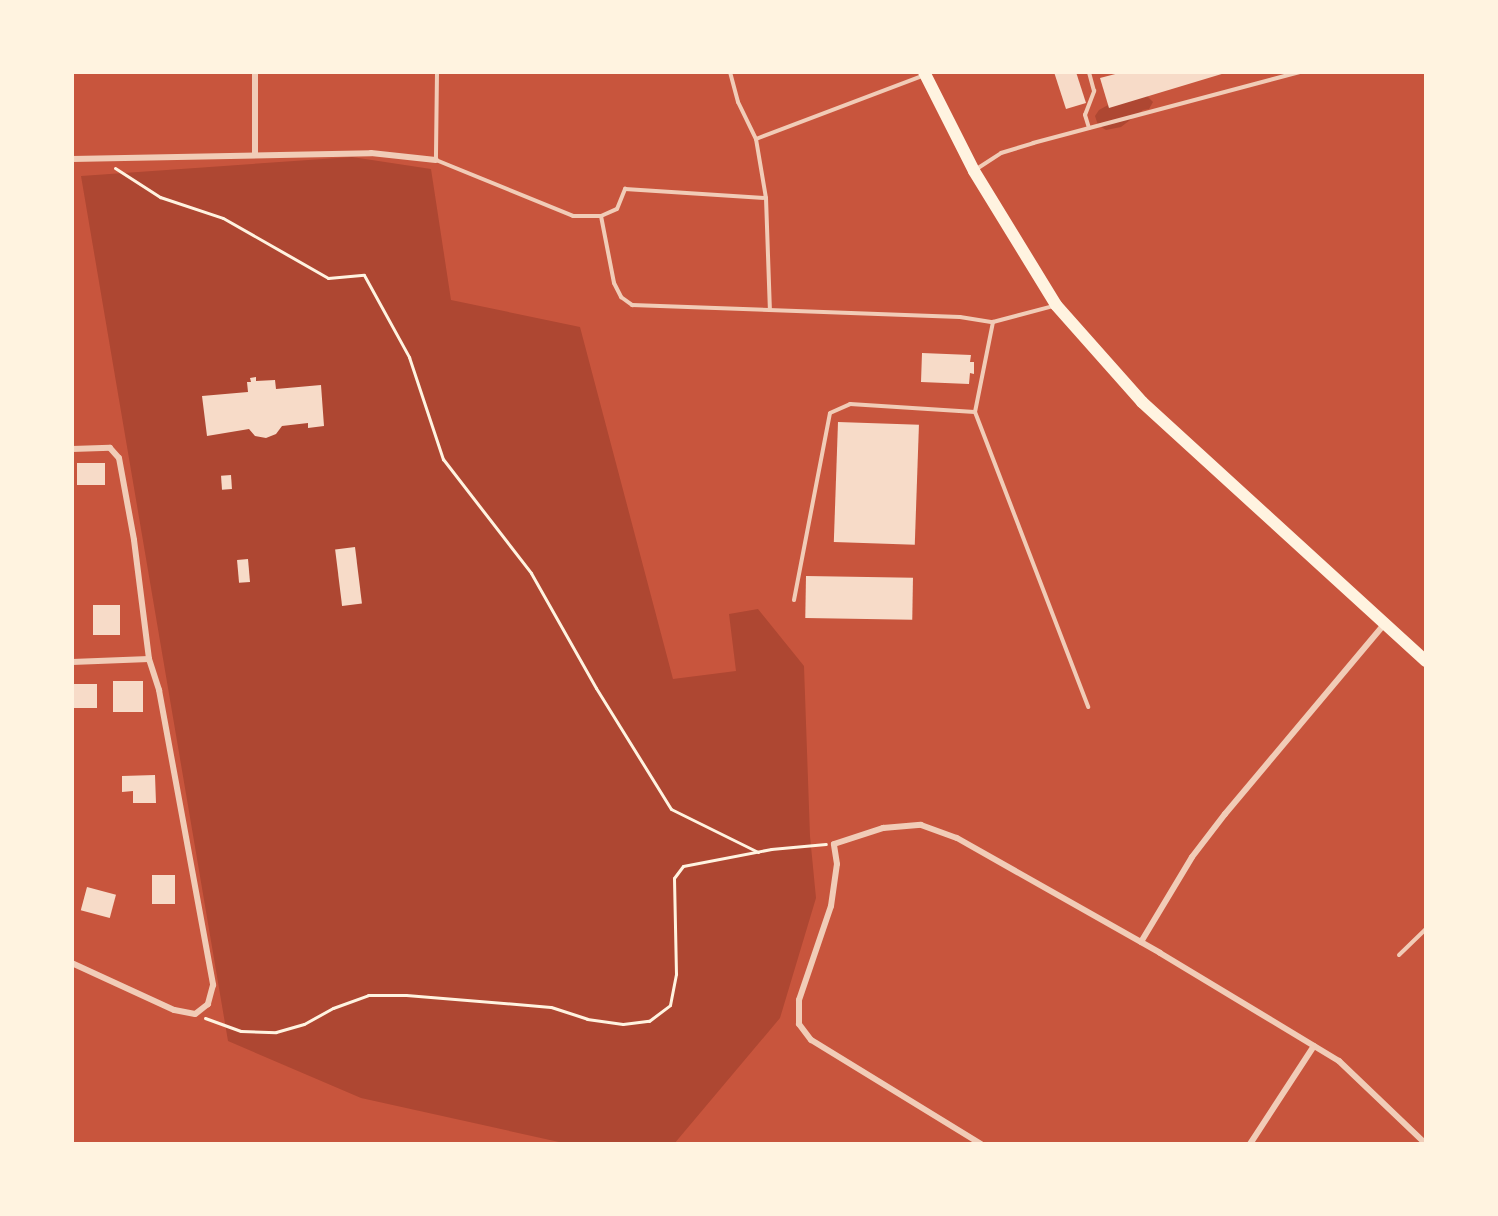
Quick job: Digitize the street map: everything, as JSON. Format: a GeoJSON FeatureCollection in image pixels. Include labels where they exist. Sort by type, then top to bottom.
{"type":"FeatureCollection","features":[{"type":"Feature","properties":{"kind":"main road"},"geometry":{"type":"LineString","coordinates":[[925,73],[974,171],[1056,305],[1142,402],[1386,622],[1426,661]]}},
{"type":"Feature","properties":{"kind":"street"},"geometry":{"type":"LineString","coordinates":[[255,72],[255,155]]}},
{"type":"Feature","properties":{"kind":"street"},"geometry":{"type":"LineString","coordinates":[[72,159],[371,153],[436,160]]}},
{"type":"Feature","properties":{"kind":"street"},"geometry":{"type":"LineString","coordinates":[[72,449],[110,448],[119,458],[134,540],[149,659],[159,690],[213,985],[208,1004],[195,1014],[174,1010],[72,963]]}},
{"type":"Feature","properties":{"kind":"street"},"geometry":{"type":"LineString","coordinates":[[1141,942],[1192,857],[1225,814],[1386,622]]}},
{"type":"Feature","properties":{"kind":"street"},"geometry":{"type":"LineString","coordinates":[[72,662],[149,659]]}},
{"type":"Feature","properties":{"kind":"street"},"geometry":{"type":"LineString","coordinates":[[981,1144],[811,1040],[799,1024],[799,1000],[831,906],[837,864],[834,844],[883,828],[921,825],[957,838],[1141,942],[1339,1061],[1426,1144]]}},
{"type":"Feature","properties":{"kind":"street"},"geometry":{"type":"LineString","coordinates":[[1251,1144],[1314,1046]]}},
{"type":"Feature","properties":{"kind":"lane"},"geometry":{"type":"LineString","coordinates":[[437,72],[436,160],[573,216],[601,216],[617,209],[625,189],[766,198]]}},
{"type":"Feature","properties":{"kind":"lane"},"geometry":{"type":"LineString","coordinates":[[730,72],[738,102],[756,139],[766,198],[770,310]]}},
{"type":"Feature","properties":{"kind":"lane"},"geometry":{"type":"LineString","coordinates":[[1089,72],[1094,91],[1085,115],[1089,128]]}},
{"type":"Feature","properties":{"kind":"lane"},"geometry":{"type":"LineString","coordinates":[[974,171],[1001,153],[1300,72]]}},
{"type":"Feature","properties":{"kind":"lane"},"geometry":{"type":"LineString","coordinates":[[756,139],[925,73]]}},
{"type":"Feature","properties":{"kind":"lane"},"geometry":{"type":"LineString","coordinates":[[601,216],[614,283],[621,297],[632,305],[960,317],[993,322],[1056,305]]}},
{"type":"Feature","properties":{"kind":"lane"},"geometry":{"type":"LineString","coordinates":[[993,322],[975,412],[1088,707]]}},
{"type":"Feature","properties":{"kind":"lane"},"geometry":{"type":"LineString","coordinates":[[794,600],[830,413],[850,404],[975,412]]}},
{"type":"Feature","properties":{"kind":"lane"},"geometry":{"type":"LineString","coordinates":[[1400,955],[1426,929]]}},
{"type":"Feature","properties":{"kind":"path"},"geometry":{"type":"LineString","coordinates":[[101,159],[160,197],[223,218],[328,278],[364,276],[409,357],[443,459],[531,573],[596,688],[671,809],[758,852]]}},
{"type":"Feature","properties":{"kind":"path"},"geometry":{"type":"LineString","coordinates":[[195,1014],[241,1031],[276,1032],[304,1024],[333,1008],[368,995],[406,995],[551,1007],[587,1019],[623,1024],[649,1021],[670,1005],[676,974],[674,878],[682,866],[758,852],[834,844]]}},
{"type":"Feature","properties":{"kind":"shaded area"},"geometry":{"type":"Polygon","coordinates":[[[1130,93],[1145,94],[1153,102],[1149,109],[1143,110],[1121,127],[1106,130],[1098,125],[1095,116],[1099,110],[1130,93]]]}},
{"type":"Feature","properties":{"kind":"shaded area"},"geometry":{"type":"Polygon","coordinates":[[[352,157],[431,169],[451,300],[580,327],[673,679],[736,671],[729,614],[758,609],[804,666],[810,836],[816,898],[780,1018],[674,1144],[568,1144],[361,1098],[228,1041],[81,176],[352,157]]]}},
{"type":"Feature","properties":{"kind":"building"},"geometry":{"type":"Polygon","coordinates":[[[1054,72],[1076,72],[1086,103],[1066,109],[1054,72]]]}},
{"type":"Feature","properties":{"kind":"building"},"geometry":{"type":"Polygon","coordinates":[[[1123,72],[1225,73],[1109,108],[1100,78],[1123,72]]]}},
{"type":"Feature","properties":{"kind":"building"},"geometry":{"type":"Polygon","coordinates":[[[922,353],[971,355],[970,362],[974,362],[974,374],[970,373],[969,384],[921,382],[922,353]]]}},
{"type":"Feature","properties":{"kind":"building"},"geometry":{"type":"Polygon","coordinates":[[[256,377],[256,381],[275,380],[276,389],[321,385],[324,426],[308,428],[308,423],[282,426],[276,434],[266,438],[255,436],[249,429],[207,436],[202,396],[248,392],[247,382],[251,382],[250,378],[256,377]]]}},
{"type":"Feature","properties":{"kind":"building"},"geometry":{"type":"Polygon","coordinates":[[[838,422],[919,425],[915,545],[834,542],[838,422]]]}},
{"type":"Feature","properties":{"kind":"building"},"geometry":{"type":"Polygon","coordinates":[[[77,463],[105,463],[105,485],[77,485],[77,463]]]}},
{"type":"Feature","properties":{"kind":"building"},"geometry":{"type":"Polygon","coordinates":[[[231,475],[232,489],[222,490],[221,476],[231,475]]]}},
{"type":"Feature","properties":{"kind":"building"},"geometry":{"type":"Polygon","coordinates":[[[355,547],[362,604],[342,606],[335,549],[355,547]]]}},
{"type":"Feature","properties":{"kind":"building"},"geometry":{"type":"Polygon","coordinates":[[[248,559],[250,582],[239,583],[237,560],[248,559]]]}},
{"type":"Feature","properties":{"kind":"building"},"geometry":{"type":"Polygon","coordinates":[[[806,576],[913,578],[912,620],[805,618],[806,576]]]}},
{"type":"Feature","properties":{"kind":"building"},"geometry":{"type":"Polygon","coordinates":[[[93,605],[120,605],[120,635],[93,635],[93,605]]]}},
{"type":"Feature","properties":{"kind":"building"},"geometry":{"type":"Polygon","coordinates":[[[113,681],[143,681],[143,712],[113,712],[113,681]]]}},
{"type":"Feature","properties":{"kind":"building"},"geometry":{"type":"Polygon","coordinates":[[[72,684],[97,684],[97,708],[72,708],[72,684]]]}},
{"type":"Feature","properties":{"kind":"building"},"geometry":{"type":"Polygon","coordinates":[[[155,775],[156,803],[133,803],[133,791],[122,792],[122,776],[155,775]]]}},
{"type":"Feature","properties":{"kind":"building"},"geometry":{"type":"Polygon","coordinates":[[[152,875],[175,875],[175,904],[152,904],[152,875]]]}},
{"type":"Feature","properties":{"kind":"building"},"geometry":{"type":"Polygon","coordinates":[[[87,887],[116,895],[110,918],[81,910],[87,887]]]}}]}
